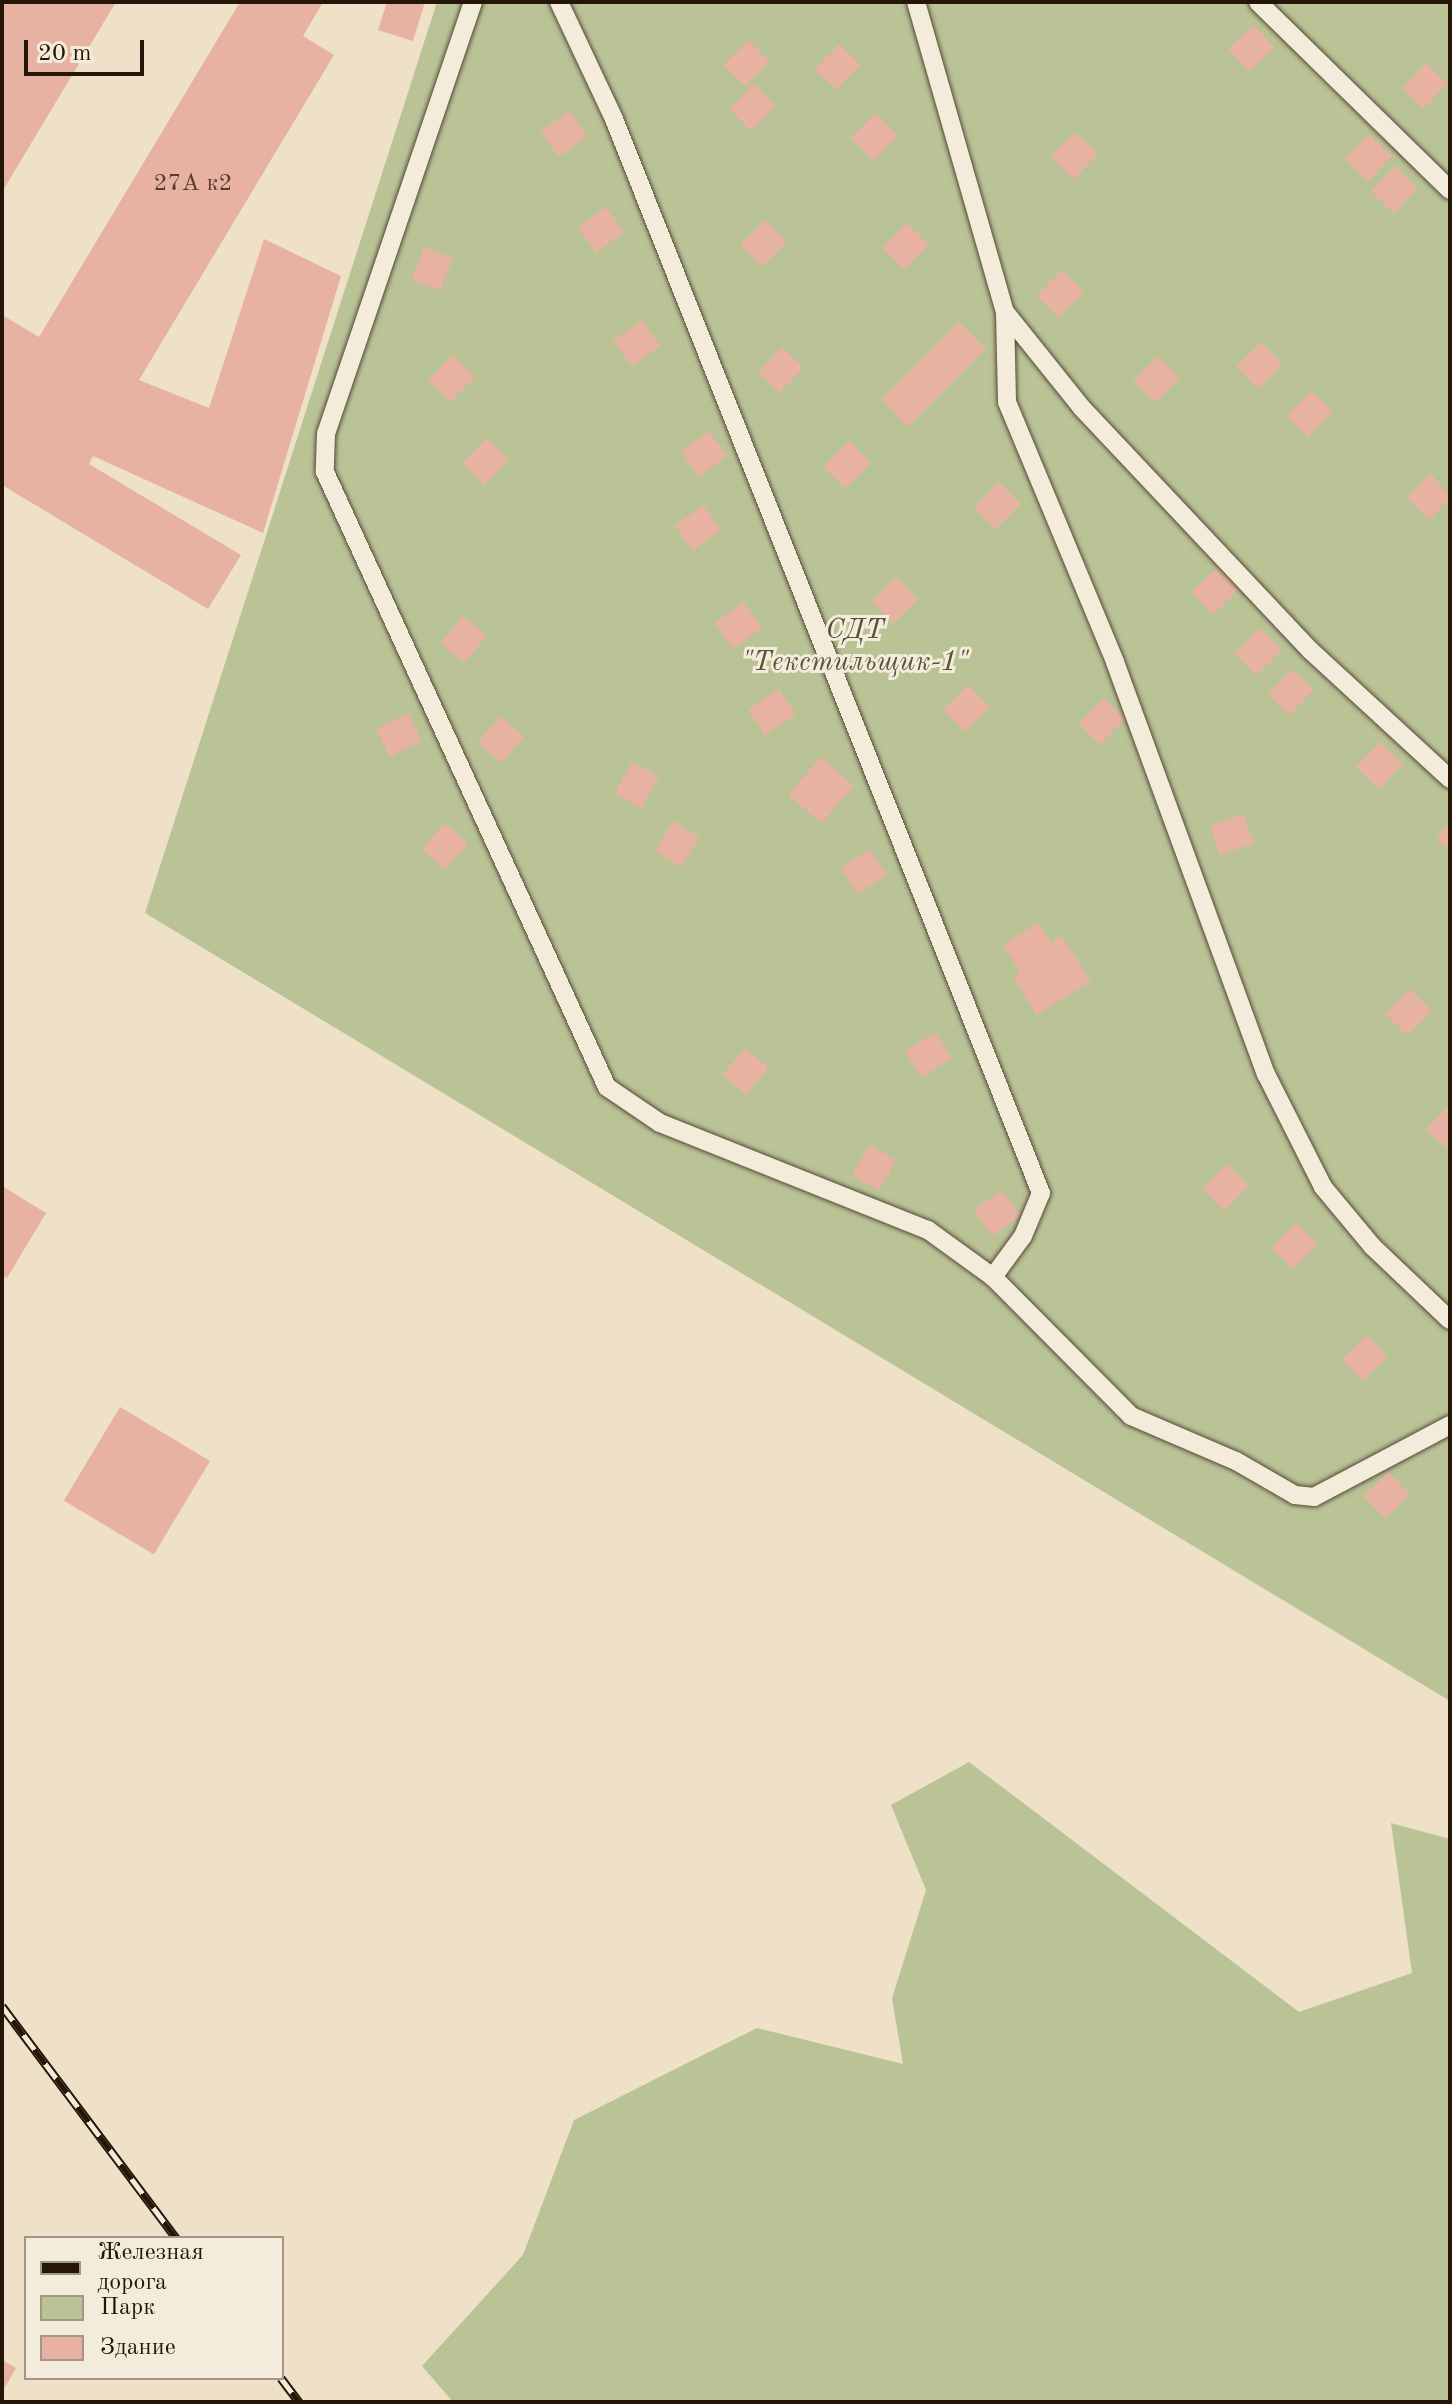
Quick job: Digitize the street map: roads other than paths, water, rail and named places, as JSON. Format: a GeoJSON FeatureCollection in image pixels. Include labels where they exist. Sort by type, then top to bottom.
{"type":"FeatureCollection","features":[{"type":"Feature","properties":{"kind":"lane"},"geometry":{"type":"LineString","coordinates":[[473,2],[326,434],[325,472],[607,1087],[660,1123],[928,1230],[993,1277],[1131,1416],[1236,1461],[1295,1495],[1314,1497],[1450,1425]]}},
{"type":"Feature","properties":{"kind":"lane"},"geometry":{"type":"LineString","coordinates":[[559,2],[614,119],[1041,1193],[1023,1236],[993,1277]]}},
{"type":"Feature","properties":{"kind":"lane"},"geometry":{"type":"LineString","coordinates":[[916,2],[1005,312],[1007,402],[1115,662],[1266,1074],[1323,1187],[1373,1247],[1450,1320]]}},
{"type":"Feature","properties":{"kind":"lane"},"geometry":{"type":"LineString","coordinates":[[1258,2],[1450,190]]}},
{"type":"Feature","properties":{"kind":"lane"},"geometry":{"type":"LineString","coordinates":[[1005,312],[1081,407],[1311,651],[1450,779]]}},
{"type":"Feature","properties":{"kind":"railway"},"geometry":{"type":"LineString","coordinates":[[2,2006],[174,2236]]}},
{"type":"Feature","properties":{"kind":"railway"},"geometry":{"type":"LineString","coordinates":[[282,2380],[299,2402]]}},
{"type":"Feature","properties":{"kind":"park label","name":"СДТ \"Текстильщик-1\""},"geometry":{"type":"Point","coordinates":[855,647]}}]}
